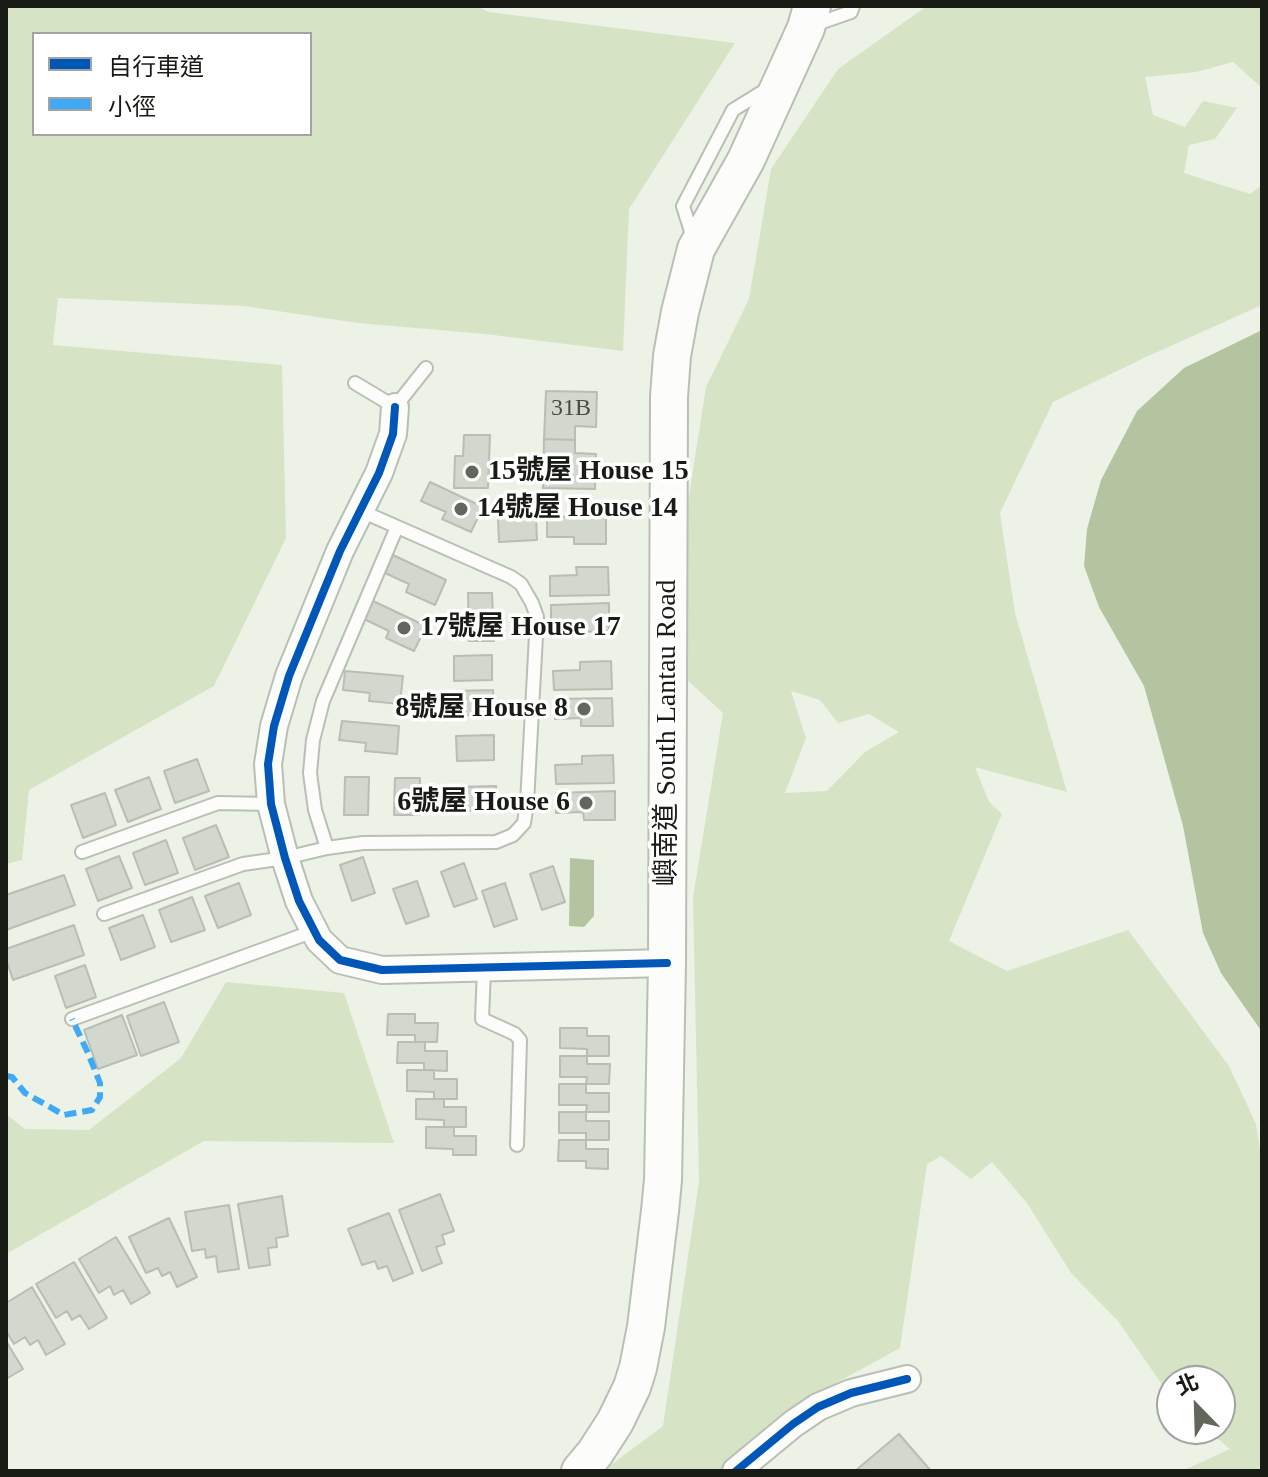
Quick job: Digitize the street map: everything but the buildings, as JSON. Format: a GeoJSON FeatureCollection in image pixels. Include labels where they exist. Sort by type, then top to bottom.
{"type":"FeatureCollection","features":[{"type":"Feature","properties":{"kind":"main road","name":"嶼南道 South Lantau Road"},"geometry":{"type":"LineString","coordinates":[[580,1471],[605,1439],[632,1387],[642,1349],[663,1180],[669,397],[672,356],[696,249],[746,160],[809,17]]}},
{"type":"Feature","properties":{"kind":"street"},"geometry":{"type":"LineString","coordinates":[[395,407],[393,434],[379,473],[340,551],[289,676],[274,726],[268,764],[271,804],[299,901],[319,940],[340,960],[382,970],[667,963]]}},
{"type":"Feature","properties":{"kind":"street"},"geometry":{"type":"LineString","coordinates":[[736,1471],[818,1407],[851,1393],[907,1379]]}},
{"type":"Feature","properties":{"kind":"lane"},"geometry":{"type":"LineString","coordinates":[[809,17],[851,12],[853,6]]}},
{"type":"Feature","properties":{"kind":"lane"},"geometry":{"type":"LineString","coordinates":[[355,383],[395,407],[426,368]]}},
{"type":"Feature","properties":{"kind":"lane"},"geometry":{"type":"LineString","coordinates":[[104,914],[243,864],[363,843],[496,842],[513,835],[524,823],[537,617],[532,603],[521,584],[511,577],[361,511]]}},
{"type":"Feature","properties":{"kind":"lane"},"geometry":{"type":"LineString","coordinates":[[327,848],[311,786],[313,740],[323,701],[397,527]]}},
{"type":"Feature","properties":{"kind":"lane"},"geometry":{"type":"LineString","coordinates":[[82,852],[218,803],[271,804]]}},
{"type":"Feature","properties":{"kind":"lane"},"geometry":{"type":"LineString","coordinates":[[72,1019],[314,931]]}},
{"type":"Feature","properties":{"kind":"lane"},"geometry":{"type":"LineString","coordinates":[[484,968],[482,1019],[515,1034],[520,1040],[517,1145]]}},
{"type":"Feature","properties":{"kind":"shaded area"},"geometry":{"type":"Polygon","coordinates":[[[6,6],[476,6],[489,12],[735,43],[629,209],[623,351],[485,334],[358,323],[244,306],[58,298],[53,345],[282,365],[286,538],[214,686],[29,790],[22,860],[6,864],[6,6]]]}},
{"type":"Feature","properties":{"kind":"shaded area"},"geometry":{"type":"Polygon","coordinates":[[[927,6],[1262,6],[1262,88],[1233,62],[1196,72],[1145,77],[1153,115],[1185,127],[1203,101],[1237,108],[1215,139],[1189,145],[1184,173],[1250,194],[1262,185],[1262,305],[1053,402],[1000,513],[1015,613],[1067,792],[975,767],[989,802],[1002,814],[949,941],[1007,971],[1128,930],[1229,1066],[1256,1124],[1262,1162],[1262,1471],[1182,1471],[1230,1449],[1225,1445],[1236,1445],[1236,1365],[1156,1365],[1156,1376],[1118,1321],[1071,1273],[1027,1203],[992,1162],[971,1179],[941,1156],[927,1164],[900,1348],[792,1407],[734,1471],[603,1471],[663,1426],[699,1182],[693,897],[723,713],[683,676],[681,547],[706,387],[749,299],[771,169],[838,69],[927,6]],[[791,691],[806,738],[785,793],[827,791],[865,752],[899,732],[869,714],[838,723],[820,700],[791,691]]]}},
{"type":"Feature","properties":{"kind":"shaded area"},"geometry":{"type":"Polygon","coordinates":[[[1262,330],[1262,1032],[1221,973],[1203,933],[1183,826],[1144,686],[1099,607],[1084,566],[1087,529],[1101,480],[1137,411],[1184,368],[1262,330]]]}},
{"type":"Feature","properties":{"kind":"shaded area"},"geometry":{"type":"Polygon","coordinates":[[[570,858],[594,860],[594,916],[584,927],[569,926],[570,858]]]}},
{"type":"Feature","properties":{"kind":"shaded area"},"geometry":{"type":"Polygon","coordinates":[[[226,982],[344,993],[394,1143],[204,1141],[6,1254],[6,1114],[25,1129],[89,1130],[181,1058],[226,982]]]}},
{"type":"Feature","properties":{"kind":"marked path"},"geometry":{"type":"LineString","coordinates":[[6,1076],[12,1077],[25,1093],[64,1115],[92,1110],[100,1097],[100,1083],[72,1019]]}},
{"type":"Feature","properties":{"kind":"cycle path"},"geometry":{"type":"LineString","coordinates":[[395,407],[393,434],[379,473],[340,551],[289,676],[274,726],[268,764],[271,804],[299,901],[319,940],[340,960],[382,970],[667,963]]}},
{"type":"Feature","properties":{"kind":"cycle path"},"geometry":{"type":"LineString","coordinates":[[736,1471],[818,1407],[851,1393],[907,1379]]}},
{"type":"Feature","properties":{"kind":"place","name":"15號屋 House 15"},"geometry":{"type":"Point","coordinates":[472,472]}},
{"type":"Feature","properties":{"kind":"place","name":"14號屋 House 14"},"geometry":{"type":"Point","coordinates":[461,509]}},
{"type":"Feature","properties":{"kind":"place","name":"17號屋 House 17"},"geometry":{"type":"Point","coordinates":[404,628]}},
{"type":"Feature","properties":{"kind":"place","name":"8號屋 House 8"},"geometry":{"type":"Point","coordinates":[584,709]}},
{"type":"Feature","properties":{"kind":"place","name":"6號屋 House 6"},"geometry":{"type":"Point","coordinates":[586,803]}}]}
